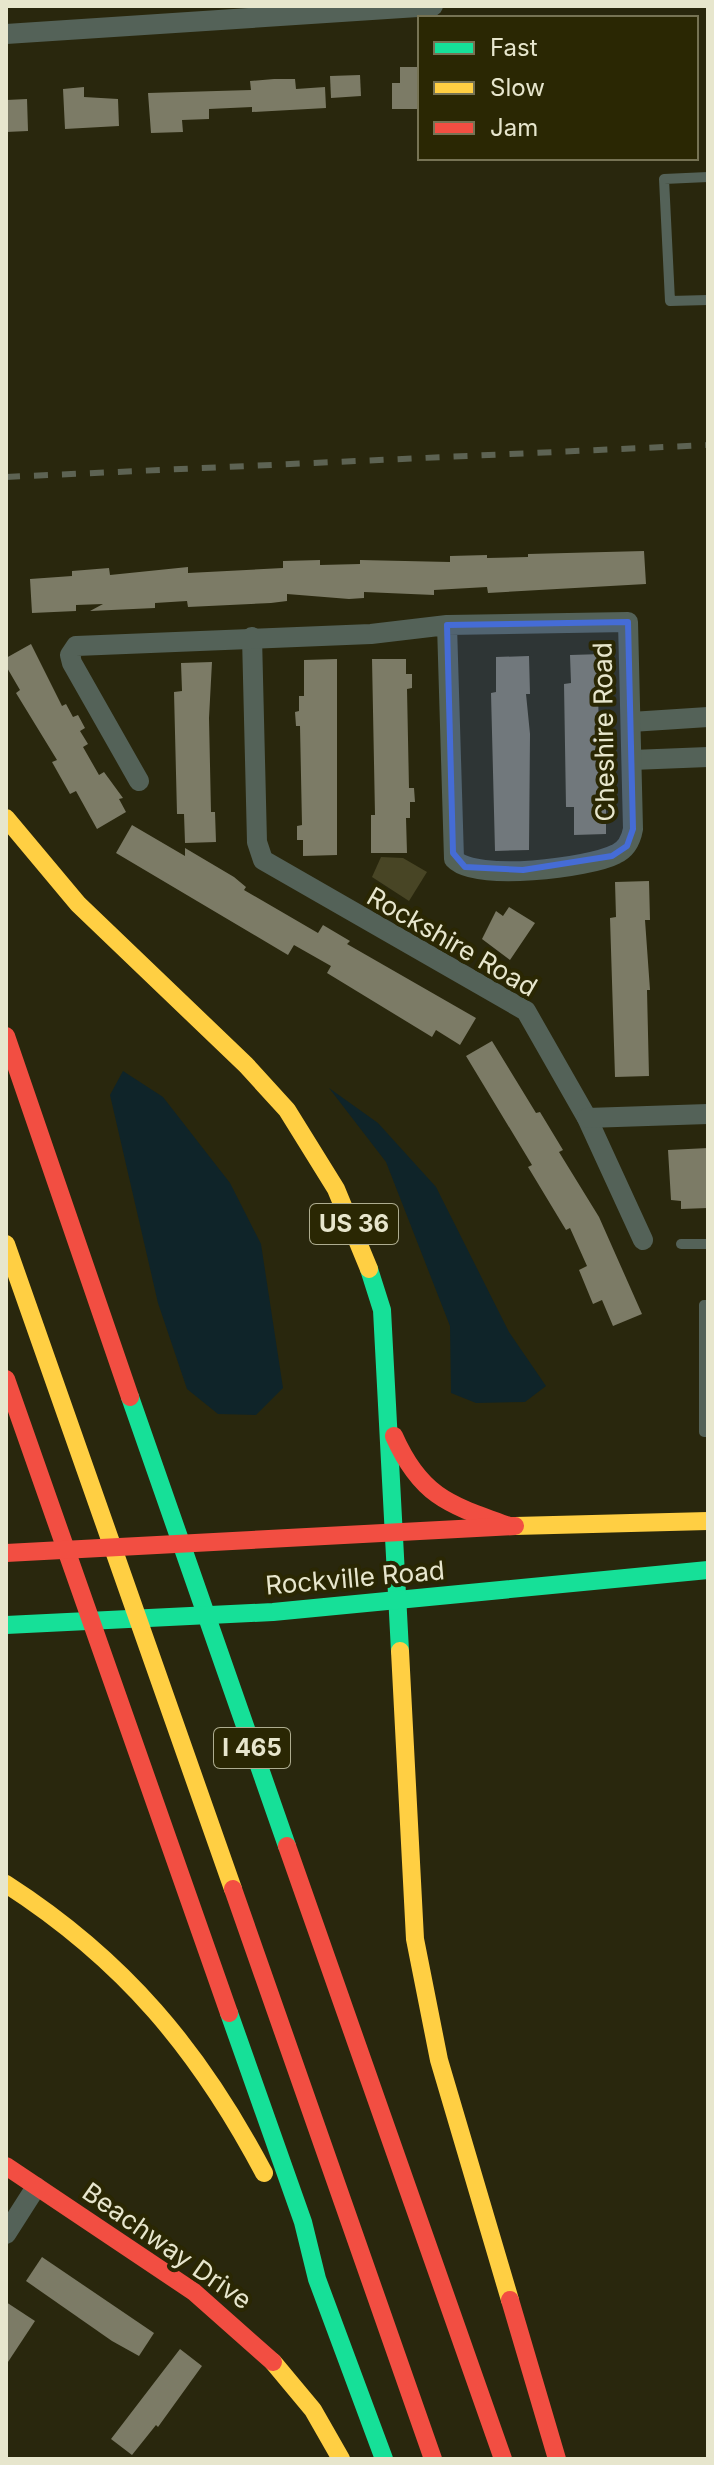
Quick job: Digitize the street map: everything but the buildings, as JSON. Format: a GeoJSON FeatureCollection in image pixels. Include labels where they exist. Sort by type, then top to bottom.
{"type":"FeatureCollection","features":[{"type":"Feature","properties":{"kind":"main road","name":"US 36"},"geometry":{"type":"LineString","coordinates":[[6,818],[51,875],[261,1080],[296,1122],[350,1213],[368,1261],[382,1310],[386,1419],[406,1467],[425,1490],[445,1502],[509,1526]]}},
{"type":"Feature","properties":{"kind":"main road","name":"I 465"},"geometry":{"type":"LineString","coordinates":[[6,1036],[188,1566],[503,2459]]}},
{"type":"Feature","properties":{"kind":"main road","name":"I 465"},"geometry":{"type":"LineString","coordinates":[[6,1244],[433,2459]]}},
{"type":"Feature","properties":{"kind":"main road"},"geometry":{"type":"LineString","coordinates":[[6,1379],[303,2222],[317,2279]]}},
{"type":"Feature","properties":{"kind":"main road"},"geometry":{"type":"LineString","coordinates":[[386,1419],[415,1939],[439,2060],[557,2459]]}},
{"type":"Feature","properties":{"kind":"main road","name":"Rockville Road"},"geometry":{"type":"LineString","coordinates":[[12,1552],[509,1526],[708,1521]]}},
{"type":"Feature","properties":{"kind":"main road","name":"Rockville Road"},"geometry":{"type":"LineString","coordinates":[[13,1624],[273,1612],[708,1570]]}},
{"type":"Feature","properties":{"kind":"main road"},"geometry":{"type":"LineString","coordinates":[[6,1884],[41,1904],[107,1959],[160,2013],[197,2057],[239,2123],[317,2279],[384,2459]]}},
{"type":"Feature","properties":{"kind":"main road","name":"Beachway Drive"},"geometry":{"type":"LineString","coordinates":[[6,2166],[203,2298],[251,2338],[299,2391],[341,2459]]}},
{"type":"Feature","properties":{"kind":"street"},"geometry":{"type":"LineString","coordinates":[[6,34],[433,6]]}},
{"type":"Feature","properties":{"kind":"street","name":"Cheshire Road"},"geometry":{"type":"LineString","coordinates":[[139,781],[72,663],[72,648],[83,643],[371,634],[447,625],[628,622],[632,832],[627,846],[619,853],[549,869],[490,870],[460,865],[453,853],[447,625]]}},
{"type":"Feature","properties":{"kind":"street","name":"Rockshire Road"},"geometry":{"type":"LineString","coordinates":[[252,637],[260,855],[269,867],[518,1004],[535,1023],[587,1118],[643,1240]]}},
{"type":"Feature","properties":{"kind":"street"},"geometry":{"type":"LineString","coordinates":[[631,722],[708,717]]}},
{"type":"Feature","properties":{"kind":"street"},"geometry":{"type":"LineString","coordinates":[[632,760],[708,757]]}},
{"type":"Feature","properties":{"kind":"street"},"geometry":{"type":"LineString","coordinates":[[587,1118],[708,1114]]}},
{"type":"Feature","properties":{"kind":"street"},"geometry":{"type":"LineString","coordinates":[[6,2234],[36,2187]]}},
{"type":"Feature","properties":{"kind":"lane"},"geometry":{"type":"LineString","coordinates":[[708,177],[664,179],[670,301],[708,300]]}},
{"type":"Feature","properties":{"kind":"lane"},"geometry":{"type":"LineString","coordinates":[[681,1244],[708,1244]]}},
{"type":"Feature","properties":{"kind":"lane"},"geometry":{"type":"LineString","coordinates":[[708,1305],[704,1305],[704,1432],[708,1432]]}},
{"type":"Feature","properties":{"kind":"highlighted area"},"geometry":{"type":"Polygon","coordinates":[[[628,622],[633,829],[627,846],[612,856],[523,870],[465,867],[453,853],[447,625],[628,622]]]}},
{"type":"Feature","properties":{"kind":"shaded area"},"geometry":{"type":"Polygon","coordinates":[[[381,857],[403,858],[427,872],[409,901],[372,877],[381,857]]]}},
{"type":"Feature","properties":{"kind":"water"},"geometry":{"type":"Polygon","coordinates":[[[123,1071],[163,1097],[230,1183],[261,1244],[283,1388],[256,1415],[218,1414],[187,1389],[158,1303],[110,1095],[123,1071]]]}},
{"type":"Feature","properties":{"kind":"water"},"geometry":{"type":"Polygon","coordinates":[[[329,1088],[378,1123],[436,1187],[509,1332],[546,1386],[525,1402],[476,1403],[451,1393],[450,1326],[386,1162],[329,1088]]]}},
{"type":"Feature","properties":{"kind":"railway"},"geometry":{"type":"LineString","coordinates":[[6,477],[708,445]]}},
{"type":"Feature","properties":{"kind":"traffic: fast"},"geometry":{"type":"LineString","coordinates":[[369,1269],[382,1310],[400,1651]]}},
{"type":"Feature","properties":{"kind":"traffic: fast"},"geometry":{"type":"LineString","coordinates":[[130,1397],[287,1846]]}},
{"type":"Feature","properties":{"kind":"traffic: fast"},"geometry":{"type":"LineString","coordinates":[[6,1625],[273,1612],[708,1570]]}},
{"type":"Feature","properties":{"kind":"traffic: fast"},"geometry":{"type":"LineString","coordinates":[[229,2013],[303,2222],[317,2279],[384,2459]]}},
{"type":"Feature","properties":{"kind":"traffic: slow"},"geometry":{"type":"LineString","coordinates":[[6,818],[78,904],[246,1065],[287,1110],[336,1189],[369,1269]]}},
{"type":"Feature","properties":{"kind":"traffic: slow"},"geometry":{"type":"LineString","coordinates":[[6,1244],[233,1889]]}},
{"type":"Feature","properties":{"kind":"traffic: slow"},"geometry":{"type":"LineString","coordinates":[[515,1526],[708,1521]]}},
{"type":"Feature","properties":{"kind":"traffic: slow"},"geometry":{"type":"LineString","coordinates":[[400,1651],[415,1939],[439,2060],[510,2300]]}},
{"type":"Feature","properties":{"kind":"traffic: slow"},"geometry":{"type":"LineString","coordinates":[[6,1884],[87,1944],[155,2011],[213,2087],[264,2173]]}},
{"type":"Feature","properties":{"kind":"traffic: slow"},"geometry":{"type":"LineString","coordinates":[[273,2362],[313,2410],[341,2459]]}},
{"type":"Feature","properties":{"kind":"traffic: jam"},"geometry":{"type":"LineString","coordinates":[[6,1036],[130,1397]]}},
{"type":"Feature","properties":{"kind":"traffic: jam"},"geometry":{"type":"LineString","coordinates":[[6,1379],[229,2013]]}},
{"type":"Feature","properties":{"kind":"traffic: jam"},"geometry":{"type":"LineString","coordinates":[[394,1436],[404,1457],[427,1486],[470,1512],[509,1526]]}},
{"type":"Feature","properties":{"kind":"traffic: jam"},"geometry":{"type":"LineString","coordinates":[[6,1553],[515,1526]]}},
{"type":"Feature","properties":{"kind":"traffic: jam"},"geometry":{"type":"LineString","coordinates":[[287,1846],[503,2459]]}},
{"type":"Feature","properties":{"kind":"traffic: jam"},"geometry":{"type":"LineString","coordinates":[[233,1889],[433,2459]]}},
{"type":"Feature","properties":{"kind":"traffic: jam"},"geometry":{"type":"LineString","coordinates":[[6,2166],[194,2292],[273,2362]]}},
{"type":"Feature","properties":{"kind":"traffic: jam"},"geometry":{"type":"LineString","coordinates":[[510,2300],[557,2459]]}}]}
